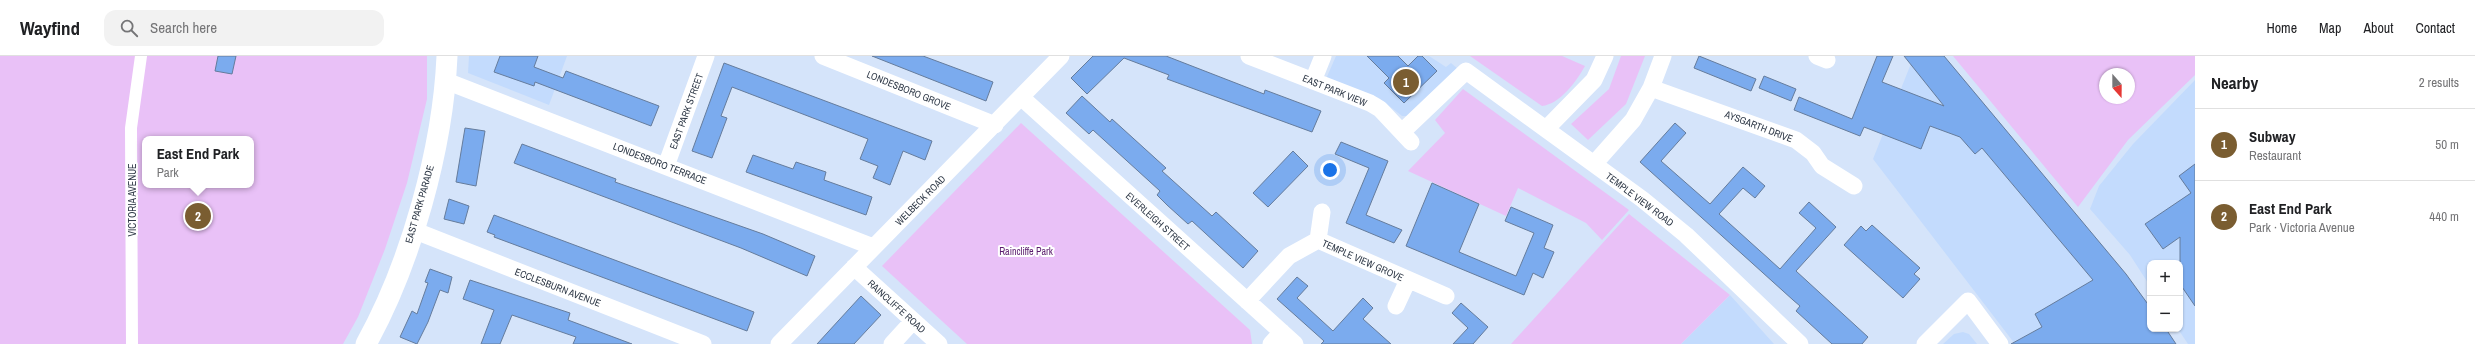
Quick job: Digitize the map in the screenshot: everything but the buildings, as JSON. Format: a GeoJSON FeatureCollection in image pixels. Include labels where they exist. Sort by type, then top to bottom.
{"type":"FeatureCollection","features":[{"type":"Feature","properties":{"kind":"street","name":"VICTORIA AVENUE"},"geometry":{"type":"LineString","coordinates":[[132,344],[131,128],[141,56]]}},
{"type":"Feature","properties":{"kind":"street","name":"EAST PARK PARADE"},"geometry":{"type":"LineString","coordinates":[[366,344],[391,292],[413,230],[438,134],[446,81],[447,56]]}},
{"type":"Feature","properties":{"kind":"street","name":"EAST PARK STREET"},"geometry":{"type":"LineString","coordinates":[[666,166],[706,56]]}},
{"type":"Feature","properties":{"kind":"street","name":"LONDESBORO GROVE"},"geometry":{"type":"LineString","coordinates":[[823,56],[995,125]]}},
{"type":"Feature","properties":{"kind":"street","name":"WELBECK ROAD"},"geometry":{"type":"LineString","coordinates":[[779,344],[1061,56]]}},
{"type":"Feature","properties":{"kind":"street","name":"EAST PARK VIEW"},"geometry":{"type":"LineString","coordinates":[[1249,56],[1267,60],[1313,81],[1370,103],[1380,109],[1407,137]]}},
{"type":"Feature","properties":{"kind":"street"},"geometry":{"type":"LineString","coordinates":[[1313,81],[1323,56]]}},
{"type":"Feature","properties":{"kind":"street"},"geometry":{"type":"LineString","coordinates":[[1546,129],[1594,80],[1605,56]]}},
{"type":"Feature","properties":{"kind":"street"},"geometry":{"type":"LineString","coordinates":[[1594,164],[1633,120],[1651,88],[1663,56]]}},
{"type":"Feature","properties":{"kind":"street","name":"TEMPLE VIEW ROAD"},"geometry":{"type":"LineString","coordinates":[[1407,137],[1466,71],[1594,164],[1686,235],[1800,344]]}},
{"type":"Feature","properties":{"kind":"street","name":"LONDESBORO TERRACE"},"geometry":{"type":"LineString","coordinates":[[446,81],[873,247]]}},
{"type":"Feature","properties":{"kind":"street","name":"AYSGARTH DRIVE"},"geometry":{"type":"LineString","coordinates":[[1651,88],[1796,140],[1812,153],[1822,166],[1854,186]]}},
{"type":"Feature","properties":{"kind":"street","name":"EVERLEIGH STREET"},"geometry":{"type":"LineString","coordinates":[[1021,97],[1247,301],[1276,338],[1295,344]]}},
{"type":"Feature","properties":{"kind":"street","name":"TEMPLE VIEW GROVE"},"geometry":{"type":"LineString","coordinates":[[1318,240],[1322,212]]}},
{"type":"Feature","properties":{"kind":"street","name":"ECCLESBURN AVENUE"},"geometry":{"type":"LineString","coordinates":[[413,230],[703,344]]}},
{"type":"Feature","properties":{"kind":"street","name":"TEMPLE VIEW GROVE"},"geometry":{"type":"LineString","coordinates":[[1247,301],[1289,256],[1318,240]]}},
{"type":"Feature","properties":{"kind":"street","name":"TEMPLE VIEW GROVE"},"geometry":{"type":"LineString","coordinates":[[1318,240],[1446,296]]}},
{"type":"Feature","properties":{"kind":"street","name":"RAINCLIFFE ROAD"},"geometry":{"type":"LineString","coordinates":[[854,267],[940,344]]}},
{"type":"Feature","properties":{"kind":"street","name":"TEMPLE VIEW GROVE"},"geometry":{"type":"LineString","coordinates":[[1396,306],[1408,280]]}},
{"type":"Feature","properties":{"kind":"street"},"geometry":{"type":"LineString","coordinates":[[1925,344],[1968,301],[2000,344]]}},
{"type":"Feature","properties":{"kind":"street"},"geometry":{"type":"LineString","coordinates":[[892,344],[914,321]]}},
{"type":"Feature","properties":{"kind":"shaded area"},"geometry":{"type":"Polygon","coordinates":[[[469,56],[567,56],[549,105],[468,73],[469,56]]]}},
{"type":"Feature","properties":{"kind":"shaded area"},"geometry":{"type":"Polygon","coordinates":[[[1336,56],[1429,56],[1446,67],[1451,63],[1459,70],[1410,116],[1402,116],[1379,98],[1326,79],[1336,56]]]}},
{"type":"Feature","properties":{"kind":"shaded area"},"geometry":{"type":"Polygon","coordinates":[[[1914,56],[1944,56],[2126,274],[2147,303],[2147,332],[2168,332],[2176,344],[2015,344],[1873,159],[1914,56]]]}},
{"type":"Feature","properties":{"kind":"shaded area"},"geometry":{"type":"Polygon","coordinates":[[[2195,80],[2195,344],[2188,344],[2180,332],[2183,332],[2183,260],[2147,260],[2147,281],[2130,255],[2090,209],[2099,186],[2133,144],[2195,80]]]}},
{"type":"Feature","properties":{"kind":"shaded area"},"geometry":{"type":"Polygon","coordinates":[[[1730,295],[1774,344],[1681,344],[1730,295]]]}},
{"type":"Feature","properties":{"kind":"shaded area"},"geometry":{"type":"Polygon","coordinates":[[[1963,332],[1969,334],[1977,344],[1943,344],[1954,334],[1963,332]]]}},
{"type":"Feature","properties":{"kind":"green space"},"geometry":{"type":"Polygon","coordinates":[[[0,56],[427,56],[427,99],[407,183],[385,249],[358,317],[343,344],[0,344],[0,56]]]}},
{"type":"Feature","properties":{"kind":"green space"},"geometry":{"type":"Polygon","coordinates":[[[1470,56],[1562,56],[1585,66],[1577,79],[1561,97],[1542,106],[1470,56]]]}},
{"type":"Feature","properties":{"kind":"green space"},"geometry":{"type":"Polygon","coordinates":[[[1621,56],[1645,56],[1626,104],[1588,140],[1571,124],[1609,89],[1621,56]]]}},
{"type":"Feature","properties":{"kind":"green space"},"geometry":{"type":"Polygon","coordinates":[[[1953,56],[2195,56],[2195,75],[2128,140],[2078,207],[1953,56]]]}},
{"type":"Feature","properties":{"kind":"green space"},"geometry":{"type":"Polygon","coordinates":[[[1463,89],[1629,210],[1602,240],[1586,223],[1518,188],[1506,216],[1408,171],[1445,133],[1435,120],[1463,89]]]}},
{"type":"Feature","properties":{"kind":"green space","name":"Raincliffe Park"},"geometry":{"type":"Polygon","coordinates":[[[1021,123],[1250,330],[1252,344],[967,344],[882,266],[1021,123]]]}},
{"type":"Feature","properties":{"kind":"green space"},"geometry":{"type":"Polygon","coordinates":[[[1629,214],[1730,295],[1681,344],[1511,344],[1629,214]]]}},
{"type":"Feature","properties":{"kind":"place","name":"Subway"},"geometry":{"type":"Point","coordinates":[1406,82]}},
{"type":"Feature","properties":{"kind":"place","name":"East End Park"},"geometry":{"type":"Point","coordinates":[198,216]}}]}
